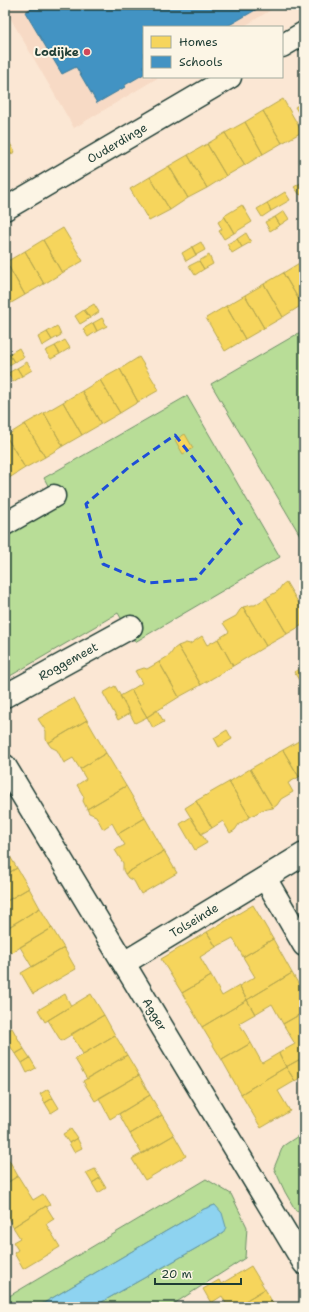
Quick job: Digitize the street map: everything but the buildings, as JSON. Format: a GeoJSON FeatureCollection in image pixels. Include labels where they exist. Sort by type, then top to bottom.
{"type":"FeatureCollection","features":[{"type":"Feature","properties":{"kind":"street"},"geometry":{"type":"LineString","coordinates":[[283,45],[304,33]]}},
{"type":"Feature","properties":{"kind":"street","name":"Ouderdinge"},"geometry":{"type":"LineString","coordinates":[[5,209],[228,78]]}},
{"type":"Feature","properties":{"kind":"street"},"geometry":{"type":"LineString","coordinates":[[5,524],[54,496]]}},
{"type":"Feature","properties":{"kind":"street","name":"Roggemeet"},"geometry":{"type":"LineString","coordinates":[[5,696],[131,627]]}},
{"type":"Feature","properties":{"kind":"street","name":"Agger"},"geometry":{"type":"LineString","coordinates":[[5,766],[302,1254]]}},
{"type":"Feature","properties":{"kind":"street","name":"Tolseinde"},"geometry":{"type":"LineString","coordinates":[[124,963],[304,855]]}},
{"type":"Feature","properties":{"kind":"street"},"geometry":{"type":"LineString","coordinates":[[265,878],[304,945]]}},
{"type":"Feature","properties":{"kind":"highlighted area"},"geometry":{"type":"Polygon","coordinates":[[[175,435],[208,477],[242,525],[196,579],[148,583],[103,564],[86,504],[129,467],[175,435]]]}},
{"type":"Feature","properties":{"kind":"shaded area","name":"Lodijke"},"geometry":{"type":"Polygon","coordinates":[[[5,5],[279,5],[245,26],[143,26],[143,78],[157,78],[74,128],[5,9],[5,5]]]}},
{"type":"Feature","properties":{"kind":"green space"},"geometry":{"type":"Polygon","coordinates":[[[304,330],[304,542],[211,384],[304,330]]]}},
{"type":"Feature","properties":{"kind":"green space"},"geometry":{"type":"Polygon","coordinates":[[[187,396],[280,557],[135,642],[118,613],[5,679],[5,536],[59,506],[44,478],[187,396]]]}},
{"type":"Feature","properties":{"kind":"green space"},"geometry":{"type":"Polygon","coordinates":[[[304,1132],[304,1160],[302,1161],[302,1175],[304,1177],[304,1214],[296,1211],[274,1168],[283,1146],[304,1132]]]}},
{"type":"Feature","properties":{"kind":"green space"},"geometry":{"type":"Polygon","coordinates":[[[206,1179],[231,1194],[247,1227],[245,1258],[169,1307],[93,1307],[223,1233],[215,1205],[204,1209],[37,1307],[5,1307],[5,1296],[6,1298],[206,1179]]]}},
{"type":"Feature","properties":{"kind":"water"},"geometry":{"type":"Polygon","coordinates":[[[215,1205],[222,1213],[226,1227],[223,1233],[93,1307],[37,1307],[204,1209],[215,1205]]]}},
{"type":"Feature","properties":{"kind":"place","name":"Lodijke"},"geometry":{"type":"Point","coordinates":[87,52]}}]}
